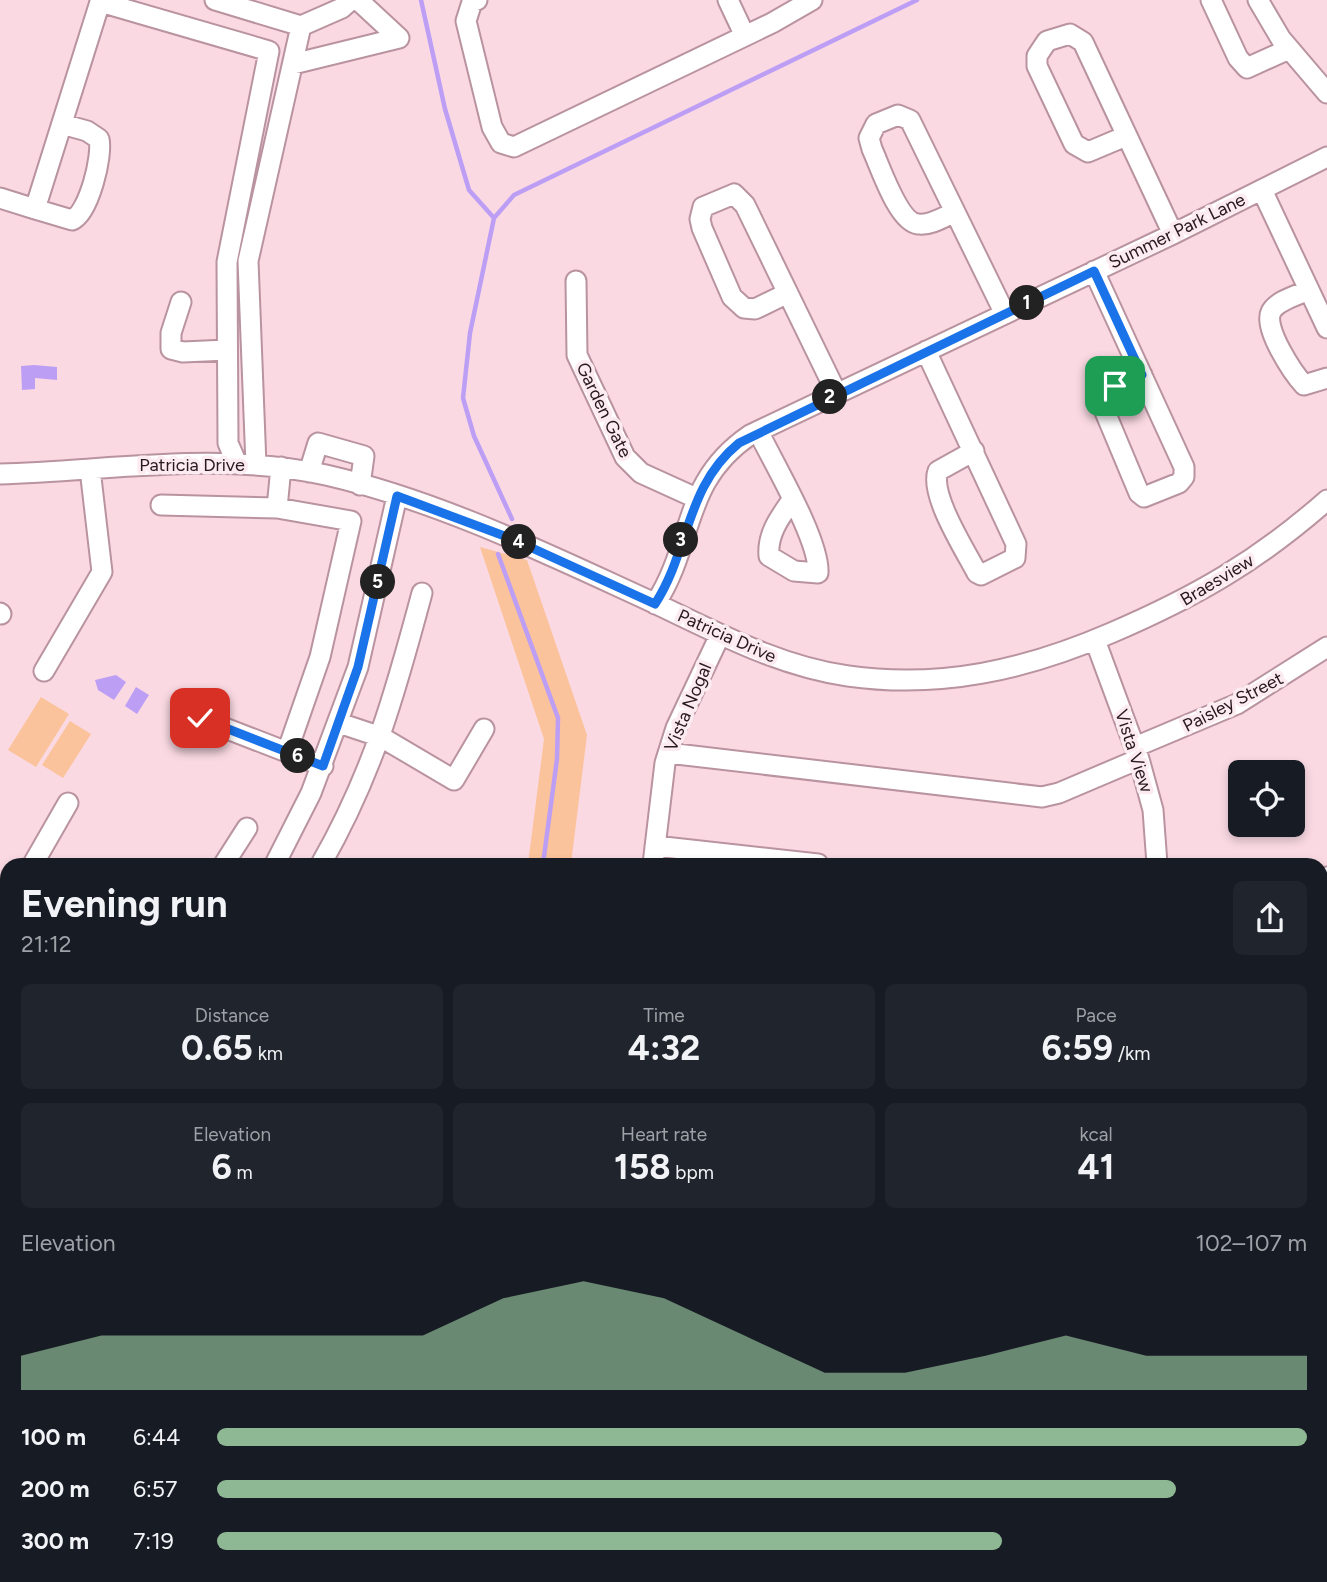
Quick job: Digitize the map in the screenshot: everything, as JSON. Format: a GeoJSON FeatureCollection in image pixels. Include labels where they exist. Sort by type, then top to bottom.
{"type":"FeatureCollection","features":[{"type":"Feature","properties":{"kind":"street"},"geometry":{"type":"LineString","coordinates":[[215,0],[301,26],[342,8],[351,0]]}},
{"type":"Feature","properties":{"kind":"street"},"geometry":{"type":"LineString","coordinates":[[293,64],[399,38],[358,0]]}},
{"type":"Feature","properties":{"kind":"street"},"geometry":{"type":"LineString","coordinates":[[477,0],[472,2],[466,21],[492,127],[501,143],[514,147],[745,36],[812,0]]}},
{"type":"Feature","properties":{"kind":"street"},"geometry":{"type":"LineString","coordinates":[[728,0],[745,36]]}},
{"type":"Feature","properties":{"kind":"street"},"geometry":{"type":"LineString","coordinates":[[1211,0],[1238,58],[1247,68],[1289,49]]}},
{"type":"Feature","properties":{"kind":"street"},"geometry":{"type":"LineString","coordinates":[[1258,0],[1289,49],[1327,93]]}},
{"type":"Feature","properties":{"kind":"street"},"geometry":{"type":"LineString","coordinates":[[35,209],[100,2],[270,51],[227,262],[228,443],[246,465]]}},
{"type":"Feature","properties":{"kind":"street"},"geometry":{"type":"LineString","coordinates":[[246,465],[248,261],[301,26]]}},
{"type":"Feature","properties":{"kind":"street"},"geometry":{"type":"LineString","coordinates":[[1126,136],[1088,152],[1074,144],[1037,66],[1037,56],[1047,41],[1070,34],[1083,42],[1173,234]]}},
{"type":"Feature","properties":{"kind":"street"},"geometry":{"type":"LineString","coordinates":[[955,212],[928,224],[918,225],[905,218],[872,149],[869,138],[876,124],[898,115],[910,120],[1005,314]]}},
{"type":"Feature","properties":{"kind":"street"},"geometry":{"type":"LineString","coordinates":[[0,198],[72,220],[85,208],[101,153],[99,139],[87,131],[62,124]]}},
{"type":"Feature","properties":{"kind":"street","name":"Summer Park Lane"},"geometry":{"type":"LineString","coordinates":[[655,604],[664,589],[696,498],[722,457],[758,431],[1173,234],[1327,157]]}},
{"type":"Feature","properties":{"kind":"street"},"geometry":{"type":"LineString","coordinates":[[1262,190],[1327,328]]}},
{"type":"Feature","properties":{"kind":"street"},"geometry":{"type":"LineString","coordinates":[[788,293],[755,309],[744,308],[732,297],[699,219],[703,207],[727,194],[739,198],[788,293],[837,394]]}},
{"type":"Feature","properties":{"kind":"street"},"geometry":{"type":"LineString","coordinates":[[1094,271],[1142,375],[1184,467],[1184,477],[1178,483],[1144,497],[1139,493],[1103,407],[1107,390],[1142,375]]}},
{"type":"Feature","properties":{"kind":"street","name":"Garden Gate"},"geometry":{"type":"LineString","coordinates":[[576,281],[577,355],[625,457],[641,473],[696,498]]}},
{"type":"Feature","properties":{"kind":"street"},"geometry":{"type":"LineString","coordinates":[[1309,290],[1277,305],[1271,310],[1269,322],[1285,359],[1304,386],[1327,378]]}},
{"type":"Feature","properties":{"kind":"street"},"geometry":{"type":"LineString","coordinates":[[181,302],[171,333],[172,349],[183,352],[228,350]]}},
{"type":"Feature","properties":{"kind":"street"},"geometry":{"type":"LineString","coordinates":[[926,351],[974,451],[1017,552],[1009,563],[981,575],[977,573],[952,524],[936,484],[938,471],[974,451]]}},
{"type":"Feature","properties":{"kind":"street"},"geometry":{"type":"LineString","coordinates":[[758,431],[792,500]]}},
{"type":"Feature","properties":{"kind":"street"},"geometry":{"type":"LineString","coordinates":[[309,472],[318,443],[364,456],[360,485]]}},
{"type":"Feature","properties":{"kind":"street","name":"Patricia Drive"},"geometry":{"type":"LineString","coordinates":[[0,474],[146,464],[246,465],[309,472],[397,496],[510,538],[720,635],[801,666],[889,680],[934,681],[978,676],[1022,667],[1095,640]]}},
{"type":"Feature","properties":{"kind":"street"},"geometry":{"type":"LineString","coordinates":[[277,508],[281,467]]}},
{"type":"Feature","properties":{"kind":"street"},"geometry":{"type":"LineString","coordinates":[[44,671],[102,572],[90,469]]}},
{"type":"Feature","properties":{"kind":"street"},"geometry":{"type":"LineString","coordinates":[[278,858],[323,766],[358,667],[397,496]]}},
{"type":"Feature","properties":{"kind":"street","name":"Braesview"},"geometry":{"type":"LineString","coordinates":[[1095,640],[1164,611],[1238,570],[1290,532],[1327,500]]}},
{"type":"Feature","properties":{"kind":"street"},"geometry":{"type":"LineString","coordinates":[[161,505],[277,508],[351,521],[320,657],[287,752]]}},
{"type":"Feature","properties":{"kind":"street"},"geometry":{"type":"LineString","coordinates":[[324,858],[348,816],[381,737],[422,593]]}},
{"type":"Feature","properties":{"kind":"street","name":"Vista Nogal"},"geometry":{"type":"LineString","coordinates":[[654,855],[668,752],[676,728],[720,635]]}},
{"type":"Feature","properties":{"kind":"street","name":"Vista View"},"geometry":{"type":"LineString","coordinates":[[1095,640],[1137,753],[1153,810],[1157,858]]}},
{"type":"Feature","properties":{"kind":"street","name":"Paisley Street"},"geometry":{"type":"LineString","coordinates":[[668,752],[1042,797],[1059,793],[1237,704],[1327,647]]}},
{"type":"Feature","properties":{"kind":"street"},"geometry":{"type":"LineString","coordinates":[[200,718],[323,766]]}},
{"type":"Feature","properties":{"kind":"street"},"geometry":{"type":"LineString","coordinates":[[339,723],[381,737],[454,780],[484,729]]}},
{"type":"Feature","properties":{"kind":"street"},"geometry":{"type":"LineString","coordinates":[[36,858],[68,803]]}},
{"type":"Feature","properties":{"kind":"street"},"geometry":{"type":"LineString","coordinates":[[228,858],[247,828]]}},
{"type":"Feature","properties":{"kind":"street"},"geometry":{"type":"LineString","coordinates":[[654,855],[709,858]]}},
{"type":"Feature","properties":{"kind":"shaded area"},"geometry":{"type":"Polygon","coordinates":[[[21,366],[57,367],[57,380],[35,378],[35,389],[22,390],[21,366]]]}},
{"type":"Feature","properties":{"kind":"shaded area"},"geometry":{"type":"Polygon","coordinates":[[[480,547],[527,560],[587,735],[572,858],[529,858],[544,739],[480,547]]]}},
{"type":"Feature","properties":{"kind":"shaded area"},"geometry":{"type":"Polygon","coordinates":[[[116,675],[126,682],[114,700],[98,690],[95,680],[116,675]]]}},
{"type":"Feature","properties":{"kind":"shaded area"},"geometry":{"type":"Polygon","coordinates":[[[136,687],[149,695],[137,714],[125,706],[136,687]]]}},
{"type":"Feature","properties":{"kind":"shaded area"},"geometry":{"type":"Polygon","coordinates":[[[41,697],[69,714],[36,767],[8,750],[41,697]]]}},
{"type":"Feature","properties":{"kind":"shaded area"},"geometry":{"type":"Polygon","coordinates":[[[70,721],[91,734],[63,778],[42,765],[70,721]]]}},
{"type":"Feature","properties":{"kind":"waterway"},"geometry":{"type":"LineString","coordinates":[[421,0],[445,109],[469,190],[494,218]]}},
{"type":"Feature","properties":{"kind":"waterway"},"geometry":{"type":"LineString","coordinates":[[512,519],[474,436],[463,398],[470,333],[494,218],[514,195],[917,0]]}},
{"type":"Feature","properties":{"kind":"waterway"},"geometry":{"type":"LineString","coordinates":[[498,554],[558,718],[557,759],[544,858]]}},
{"type":"Feature","properties":{"kind":"route"},"geometry":{"type":"LineString","coordinates":[[200,718],[323,766],[358,667],[397,496],[510,538],[655,604],[664,589],[696,498],[722,457],[739,443],[750,435],[1094,271],[1142,375],[1115,386]]}}]}
